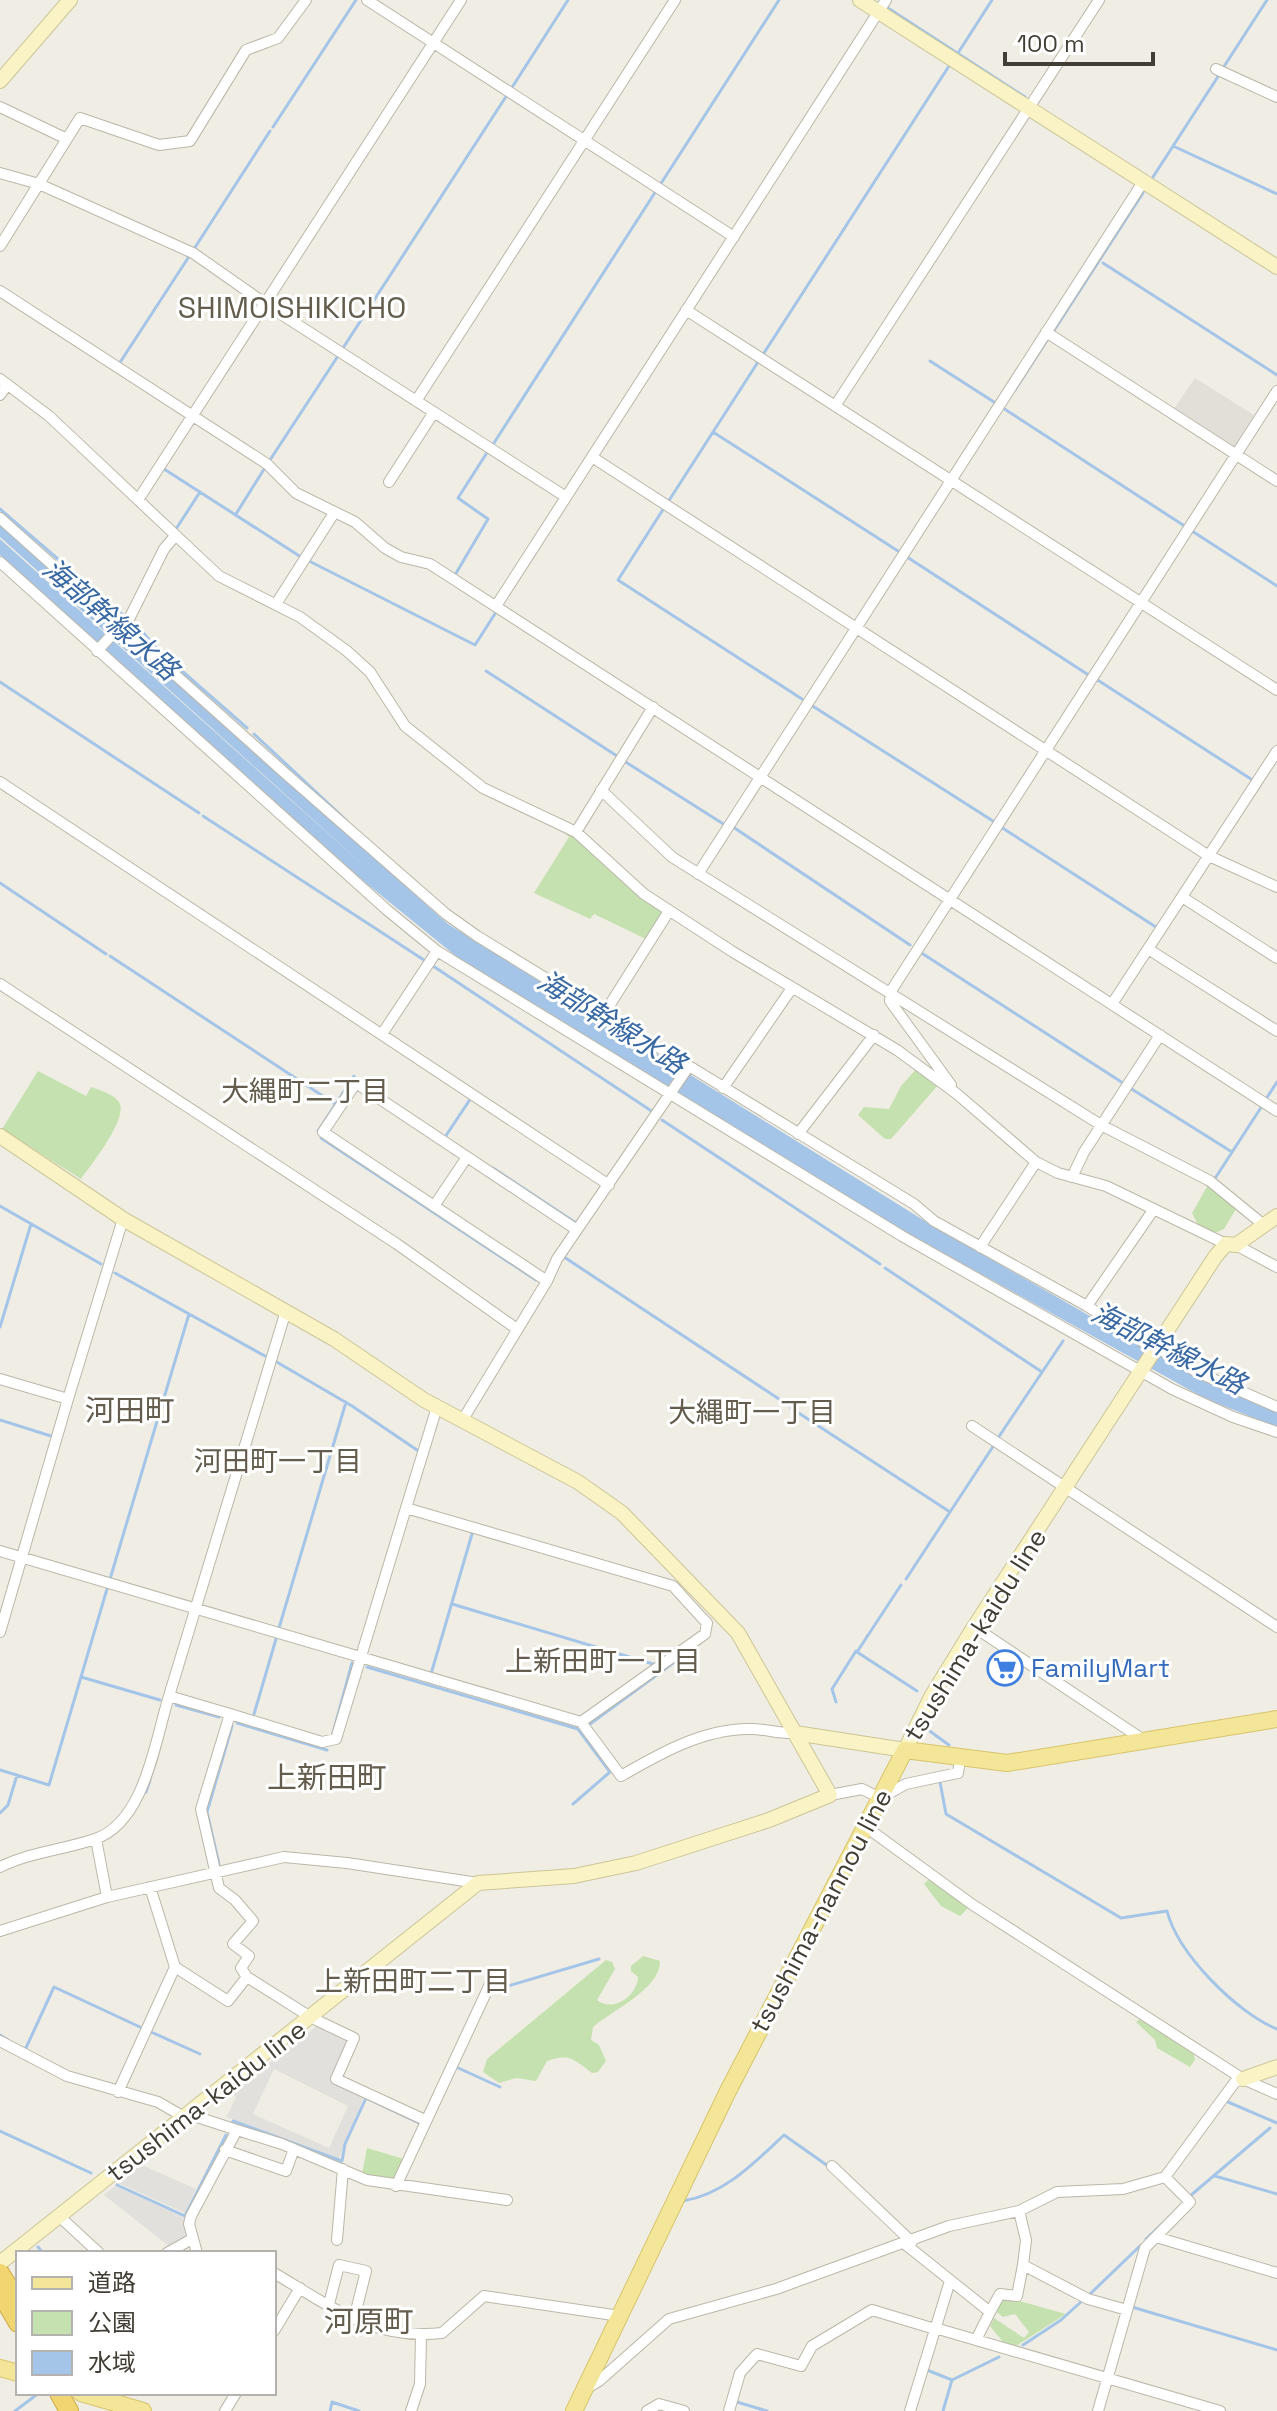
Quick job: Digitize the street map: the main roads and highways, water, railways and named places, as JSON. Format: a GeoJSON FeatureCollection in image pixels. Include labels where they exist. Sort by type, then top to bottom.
{"type":"FeatureCollection","features":[{"type":"Feature","properties":{"kind":"highway"},"geometry":{"type":"LineString","coordinates":[[0,2273],[16,2300]]}},
{"type":"Feature","properties":{"kind":"highway"},"geometry":{"type":"LineString","coordinates":[[0,2292],[16,2320]]}},
{"type":"Feature","properties":{"kind":"main road"},"geometry":{"type":"LineString","coordinates":[[0,81],[70,0]]}},
{"type":"Feature","properties":{"kind":"main road"},"geometry":{"type":"LineString","coordinates":[[860,0],[883,6],[1029,109],[1277,267]]}},
{"type":"Feature","properties":{"kind":"main road"},"geometry":{"type":"LineString","coordinates":[[0,1136],[123,1219],[285,1314],[334,1339],[437,1407],[578,1482],[638,1528],[738,1633],[795,1733]]}},
{"type":"Feature","properties":{"kind":"main road","name":"tsushima-kaidu line"},"geometry":{"type":"LineString","coordinates":[[795,1733],[905,1750],[931,1697],[974,1627],[1157,1349],[1231,1244],[1271,1221]]}},
{"type":"Feature","properties":{"kind":"main road"},"geometry":{"type":"LineString","coordinates":[[905,1750],[1007,1763],[1277,1719]]}},
{"type":"Feature","properties":{"kind":"main road","name":"tsushima-kaidu line"},"geometry":{"type":"LineString","coordinates":[[0,2263],[478,1883],[574,1876],[636,1863],[769,1820],[830,1795],[795,1733]]}},
{"type":"Feature","properties":{"kind":"main road","name":"tsushima-nannou line"},"geometry":{"type":"LineString","coordinates":[[574,2411],[728,2091],[905,1750]]}},
{"type":"Feature","properties":{"kind":"main road"},"geometry":{"type":"LineString","coordinates":[[1243,2079],[1277,2067]]}},
{"type":"Feature","properties":{"kind":"main road"},"geometry":{"type":"LineString","coordinates":[[88,2395],[143,2411]]}},
{"type":"Feature","properties":{"kind":"water"},"geometry":{"type":"Polygon","coordinates":[[[0,523],[448,924],[928,1223],[1156,1354],[1219,1387],[1277,1410],[1277,1427],[1206,1399],[909,1234],[457,957],[361,879],[0,555],[0,539],[381,881],[0,537],[0,523]]]}},
{"type":"Feature","properties":{"kind":"waterway"},"geometry":{"type":"LineString","coordinates":[[273,127],[356,0]]}},
{"type":"Feature","properties":{"kind":"waterway"},"geometry":{"type":"LineString","coordinates":[[511,89],[568,0]]}},
{"type":"Feature","properties":{"kind":"waterway"},"geometry":{"type":"LineString","coordinates":[[660,185],[779,0]]}},
{"type":"Feature","properties":{"kind":"waterway"},"geometry":{"type":"LineString","coordinates":[[958,53],[992,0]]}},
{"type":"Feature","properties":{"kind":"waterway"},"geometry":{"type":"LineString","coordinates":[[1223,68],[1267,0]]}},
{"type":"Feature","properties":{"kind":"waterway"},"geometry":{"type":"LineString","coordinates":[[888,8],[1025,97]]}},
{"type":"Feature","properties":{"kind":"waterway"},"geometry":{"type":"LineString","coordinates":[[764,353],[949,66]]}},
{"type":"Feature","properties":{"kind":"waterway"},"geometry":{"type":"LineString","coordinates":[[1153,177],[1219,75]]}},
{"type":"Feature","properties":{"kind":"waterway"},"geometry":{"type":"LineString","coordinates":[[343,348],[507,95]]}},
{"type":"Feature","properties":{"kind":"waterway"},"geometry":{"type":"LineString","coordinates":[[194,249],[270,131]]}},
{"type":"Feature","properties":{"kind":"waterway"},"geometry":{"type":"LineString","coordinates":[[1173,146],[1277,194]]}},
{"type":"Feature","properties":{"kind":"waterway"},"geometry":{"type":"LineString","coordinates":[[492,446],[656,191]]}},
{"type":"Feature","properties":{"kind":"waterway"},"geometry":{"type":"LineString","coordinates":[[1053,332],[1143,193]]}},
{"type":"Feature","properties":{"kind":"waterway"},"geometry":{"type":"LineString","coordinates":[[119,364],[190,255]]}},
{"type":"Feature","properties":{"kind":"waterway"},"geometry":{"type":"LineString","coordinates":[[1103,263],[1277,375]]}},
{"type":"Feature","properties":{"kind":"waterway"},"geometry":{"type":"LineString","coordinates":[[1015,390],[1048,339]]}},
{"type":"Feature","properties":{"kind":"waterway"},"geometry":{"type":"LineString","coordinates":[[270,460],[338,356]]}},
{"type":"Feature","properties":{"kind":"waterway"},"geometry":{"type":"LineString","coordinates":[[930,361],[994,402]]}},
{"type":"Feature","properties":{"kind":"waterway"},"geometry":{"type":"LineString","coordinates":[[668,502],[758,362]]}},
{"type":"Feature","properties":{"kind":"waterway"},"geometry":{"type":"LineString","coordinates":[[1003,408],[1183,525]]}},
{"type":"Feature","properties":{"kind":"waterway"},"geometry":{"type":"LineString","coordinates":[[713,432],[898,551]]}},
{"type":"Feature","properties":{"kind":"waterway"},"geometry":{"type":"LineString","coordinates":[[455,575],[488,519],[458,498],[488,451]]}},
{"type":"Feature","properties":{"kind":"waterway"},"geometry":{"type":"LineString","coordinates":[[236,514],[266,466]]}},
{"type":"Feature","properties":{"kind":"waterway"},"geometry":{"type":"LineString","coordinates":[[164,469],[301,557]]}},
{"type":"Feature","properties":{"kind":"waterway"},"geometry":{"type":"LineString","coordinates":[[176,529],[200,492]]}},
{"type":"Feature","properties":{"kind":"waterway"},"geometry":{"type":"LineString","coordinates":[[664,508],[618,580],[802,699]]}},
{"type":"Feature","properties":{"kind":"waterway","name":"海部幹線水路"},"geometry":{"type":"LineString","coordinates":[[0,509],[124,616]]}},
{"type":"Feature","properties":{"kind":"waterway"},"geometry":{"type":"LineString","coordinates":[[1192,531],[1277,586]]}},
{"type":"Feature","properties":{"kind":"waterway"},"geometry":{"type":"LineString","coordinates":[[907,557],[1087,674]]}},
{"type":"Feature","properties":{"kind":"waterway"},"geometry":{"type":"LineString","coordinates":[[309,561],[475,645],[498,609]]}},
{"type":"Feature","properties":{"kind":"waterway","name":"海部幹線水路"},"geometry":{"type":"LineString","coordinates":[[140,629],[158,650],[247,728]]}},
{"type":"Feature","properties":{"kind":"waterway"},"geometry":{"type":"LineString","coordinates":[[486,671],[617,756]]}},
{"type":"Feature","properties":{"kind":"waterway"},"geometry":{"type":"LineString","coordinates":[[1096,679],[1254,781]]}},
{"type":"Feature","properties":{"kind":"waterway"},"geometry":{"type":"LineString","coordinates":[[0,682],[199,813]]}},
{"type":"Feature","properties":{"kind":"waterway"},"geometry":{"type":"LineString","coordinates":[[811,705],[993,821]]}},
{"type":"Feature","properties":{"kind":"waterway"},"geometry":{"type":"LineString","coordinates":[[254,734],[347,821]]}},
{"type":"Feature","properties":{"kind":"waterway"},"geometry":{"type":"LineString","coordinates":[[624,761],[725,825]]}},
{"type":"Feature","properties":{"kind":"waterway"},"geometry":{"type":"LineString","coordinates":[[203,816],[427,962]]}},
{"type":"Feature","properties":{"kind":"waterway"},"geometry":{"type":"LineString","coordinates":[[733,827],[910,945]]}},
{"type":"Feature","properties":{"kind":"waterway"},"geometry":{"type":"LineString","coordinates":[[1001,827],[1159,929]]}},
{"type":"Feature","properties":{"kind":"waterway"},"geometry":{"type":"LineString","coordinates":[[0,883],[106,954]]}},
{"type":"Feature","properties":{"kind":"waterway"},"geometry":{"type":"LineString","coordinates":[[920,952],[1123,1083]]}},
{"type":"Feature","properties":{"kind":"waterway"},"geometry":{"type":"LineString","coordinates":[[110,956],[335,1104]]}},
{"type":"Feature","properties":{"kind":"waterway"},"geometry":{"type":"LineString","coordinates":[[433,966],[653,1112]]}},
{"type":"Feature","properties":{"kind":"waterway"},"geometry":{"type":"LineString","coordinates":[[318,1131],[354,1076]]}},
{"type":"Feature","properties":{"kind":"waterway"},"geometry":{"type":"LineString","coordinates":[[1266,1099],[1277,1082]]}},
{"type":"Feature","properties":{"kind":"waterway"},"geometry":{"type":"LineString","coordinates":[[1130,1088],[1232,1152]]}},
{"type":"Feature","properties":{"kind":"waterway"},"geometry":{"type":"LineString","coordinates":[[445,1137],[471,1098]]}},
{"type":"Feature","properties":{"kind":"waterway"},"geometry":{"type":"LineString","coordinates":[[1214,1180],[1262,1106]]}},
{"type":"Feature","properties":{"kind":"waterway"},"geometry":{"type":"LineString","coordinates":[[662,1120],[880,1264]]}},
{"type":"Feature","properties":{"kind":"waterway"},"geometry":{"type":"LineString","coordinates":[[321,1138],[536,1280]]}},
{"type":"Feature","properties":{"kind":"waterway"},"geometry":{"type":"LineString","coordinates":[[493,1168],[576,1223]]}},
{"type":"Feature","properties":{"kind":"waterway"},"geometry":{"type":"LineString","coordinates":[[0,1206],[101,1264]]}},
{"type":"Feature","properties":{"kind":"waterway"},"geometry":{"type":"LineString","coordinates":[[0,1327],[31,1224]]}},
{"type":"Feature","properties":{"kind":"waterway"},"geometry":{"type":"LineString","coordinates":[[566,1254],[564,1257],[788,1405]]}},
{"type":"Feature","properties":{"kind":"waterway"},"geometry":{"type":"LineString","coordinates":[[885,1268],[1042,1372]]}},
{"type":"Feature","properties":{"kind":"waterway"},"geometry":{"type":"LineString","coordinates":[[115,1273],[265,1356]]}},
{"type":"Feature","properties":{"kind":"waterway"},"geometry":{"type":"LineString","coordinates":[[110,1579],[189,1314]]}},
{"type":"Feature","properties":{"kind":"waterway"},"geometry":{"type":"LineString","coordinates":[[998,1438],[1063,1341]]}},
{"type":"Feature","properties":{"kind":"waterway"},"geometry":{"type":"LineString","coordinates":[[275,1361],[352,1406],[417,1450]]}},
{"type":"Feature","properties":{"kind":"waterway"},"geometry":{"type":"LineString","coordinates":[[279,1628],[346,1402]]}},
{"type":"Feature","properties":{"kind":"waterway"},"geometry":{"type":"LineString","coordinates":[[791,1408],[950,1512],[906,1579]]}},
{"type":"Feature","properties":{"kind":"waterway"},"geometry":{"type":"LineString","coordinates":[[0,1420],[54,1437]]}},
{"type":"Feature","properties":{"kind":"waterway"},"geometry":{"type":"LineString","coordinates":[[950,1512],[994,1445]]}},
{"type":"Feature","properties":{"kind":"waterway"},"geometry":{"type":"LineString","coordinates":[[431,1674],[472,1534]]}},
{"type":"Feature","properties":{"kind":"waterway"},"geometry":{"type":"LineString","coordinates":[[901,1585],[857,1652],[917,1691]]}},
{"type":"Feature","properties":{"kind":"waterway"},"geometry":{"type":"LineString","coordinates":[[81,1677],[107,1589]]}},
{"type":"Feature","properties":{"kind":"waterway"},"geometry":{"type":"LineString","coordinates":[[452,1604],[653,1664]]}},
{"type":"Feature","properties":{"kind":"waterway"},"geometry":{"type":"LineString","coordinates":[[254,1714],[276,1639]]}},
{"type":"Feature","properties":{"kind":"waterway"},"geometry":{"type":"LineString","coordinates":[[836,1702],[832,1689],[856,1651]]}},
{"type":"Feature","properties":{"kind":"waterway"},"geometry":{"type":"LineString","coordinates":[[590,1724],[676,1661]]}},
{"type":"Feature","properties":{"kind":"waterway"},"geometry":{"type":"LineString","coordinates":[[333,1733],[352,1663]]}},
{"type":"Feature","properties":{"kind":"waterway"},"geometry":{"type":"LineString","coordinates":[[367,1667],[578,1729],[610,1772],[573,1804]]}},
{"type":"Feature","properties":{"kind":"waterway"},"geometry":{"type":"LineString","coordinates":[[0,1770],[49,1785],[81,1677],[160,1700]]}},
{"type":"Feature","properties":{"kind":"waterway"},"geometry":{"type":"LineString","coordinates":[[176,1705],[219,1717]]}},
{"type":"Feature","properties":{"kind":"waterway"},"geometry":{"type":"LineString","coordinates":[[237,1723],[327,1750]]}},
{"type":"Feature","properties":{"kind":"waterway"},"geometry":{"type":"LineString","coordinates":[[219,1864],[207,1812],[232,1726]]}},
{"type":"Feature","properties":{"kind":"waterway"},"geometry":{"type":"LineString","coordinates":[[927,1729],[949,1745]]}},
{"type":"Feature","properties":{"kind":"waterway"},"geometry":{"type":"LineString","coordinates":[[0,1813],[8,1805],[17,1775]]}},
{"type":"Feature","properties":{"kind":"waterway"},"geometry":{"type":"LineString","coordinates":[[146,1792],[150,1780]]}},
{"type":"Feature","properties":{"kind":"waterway"},"geometry":{"type":"LineString","coordinates":[[940,1782],[946,1814],[1121,1918],[1167,1911],[1183,1945],[1211,1980],[1244,2010],[1277,2029]]}},
{"type":"Feature","properties":{"kind":"waterway"},"geometry":{"type":"LineString","coordinates":[[491,1991],[599,1959]]}},
{"type":"Feature","properties":{"kind":"waterway"},"geometry":{"type":"LineString","coordinates":[[25,2050],[54,1987],[140,2027]]}},
{"type":"Feature","properties":{"kind":"waterway"},"geometry":{"type":"LineString","coordinates":[[151,2032],[200,2054]]}},
{"type":"Feature","properties":{"kind":"waterway"},"geometry":{"type":"LineString","coordinates":[[0,2035],[8,2040]]}},
{"type":"Feature","properties":{"kind":"waterway"},"geometry":{"type":"LineString","coordinates":[[456,2067],[500,2087]]}},
{"type":"Feature","properties":{"kind":"waterway"},"geometry":{"type":"LineString","coordinates":[[233,2121],[342,2161],[345,2144],[366,2098],[419,2123]]}},
{"type":"Feature","properties":{"kind":"waterway"},"geometry":{"type":"LineString","coordinates":[[1228,2102],[1277,2123]]}},
{"type":"Feature","properties":{"kind":"waterway"},"geometry":{"type":"LineString","coordinates":[[1190,2196],[1270,2128]]}},
{"type":"Feature","properties":{"kind":"waterway"},"geometry":{"type":"LineString","coordinates":[[0,2131],[91,2173]]}},
{"type":"Feature","properties":{"kind":"waterway"},"geometry":{"type":"LineString","coordinates":[[117,2185],[185,2216],[226,2135]]}},
{"type":"Feature","properties":{"kind":"waterway"},"geometry":{"type":"LineString","coordinates":[[683,2201],[726,2184],[784,2135],[828,2166]]}},
{"type":"Feature","properties":{"kind":"waterway"},"geometry":{"type":"LineString","coordinates":[[1215,2176],[1277,2194]]}},
{"type":"Feature","properties":{"kind":"waterway"},"geometry":{"type":"LineString","coordinates":[[1146,2239],[1162,2224]]}},
{"type":"Feature","properties":{"kind":"waterway"},"geometry":{"type":"LineString","coordinates":[[1089,2295],[1141,2245]]}},
{"type":"Feature","properties":{"kind":"waterway"},"geometry":{"type":"LineString","coordinates":[[38,2247],[41,2251]]}},
{"type":"Feature","properties":{"kind":"waterway"},"geometry":{"type":"LineString","coordinates":[[1023,2345],[1061,2320],[1083,2300]]}},
{"type":"Feature","properties":{"kind":"waterway"},"geometry":{"type":"LineString","coordinates":[[1132,2307],[1277,2350]]}},
{"type":"Feature","properties":{"kind":"waterway"},"geometry":{"type":"LineString","coordinates":[[943,2411],[952,2380],[999,2357]]}},
{"type":"Feature","properties":{"kind":"waterway"},"geometry":{"type":"LineString","coordinates":[[927,2370],[952,2380]]}},
{"type":"Feature","properties":{"kind":"waterway"},"geometry":{"type":"LineString","coordinates":[[15,2411],[36,2395]]}},
{"type":"Feature","properties":{"kind":"waterway"},"geometry":{"type":"LineString","coordinates":[[330,2411],[332,2402],[359,2411]]}},
{"type":"Feature","properties":{"kind":"waterway"},"geometry":{"type":"LineString","coordinates":[[737,2402],[767,2411]]}},
{"type":"Feature","properties":{"kind":"place","name":"FamilyMart"},"geometry":{"type":"Point","coordinates":[1005,1668]}},
{"type":"Feature","properties":{"kind":"district","name":"SHIMOISHIKICHO"},"geometry":{"type":"Point","coordinates":[292,307]}},
{"type":"Feature","properties":{"kind":"district","name":"大縄町二丁目"},"geometry":{"type":"Point","coordinates":[305,1091]}},
{"type":"Feature","properties":{"kind":"district","name":"河田町"},"geometry":{"type":"Point","coordinates":[130,1410]}},
{"type":"Feature","properties":{"kind":"district","name":"大縄町一丁目"},"geometry":{"type":"Point","coordinates":[752,1412]}},
{"type":"Feature","properties":{"kind":"district","name":"河田町一丁目"},"geometry":{"type":"Point","coordinates":[278,1461]}},
{"type":"Feature","properties":{"kind":"district","name":"上新田町一丁目"},"geometry":{"type":"Point","coordinates":[603,1661]}},
{"type":"Feature","properties":{"kind":"district","name":"上新田町"},"geometry":{"type":"Point","coordinates":[327,1777]}},
{"type":"Feature","properties":{"kind":"district","name":"上新田町二丁目"},"geometry":{"type":"Point","coordinates":[413,1981]}},
{"type":"Feature","properties":{"kind":"district","name":"河原町"},"geometry":{"type":"Point","coordinates":[369,2321]}}]}
